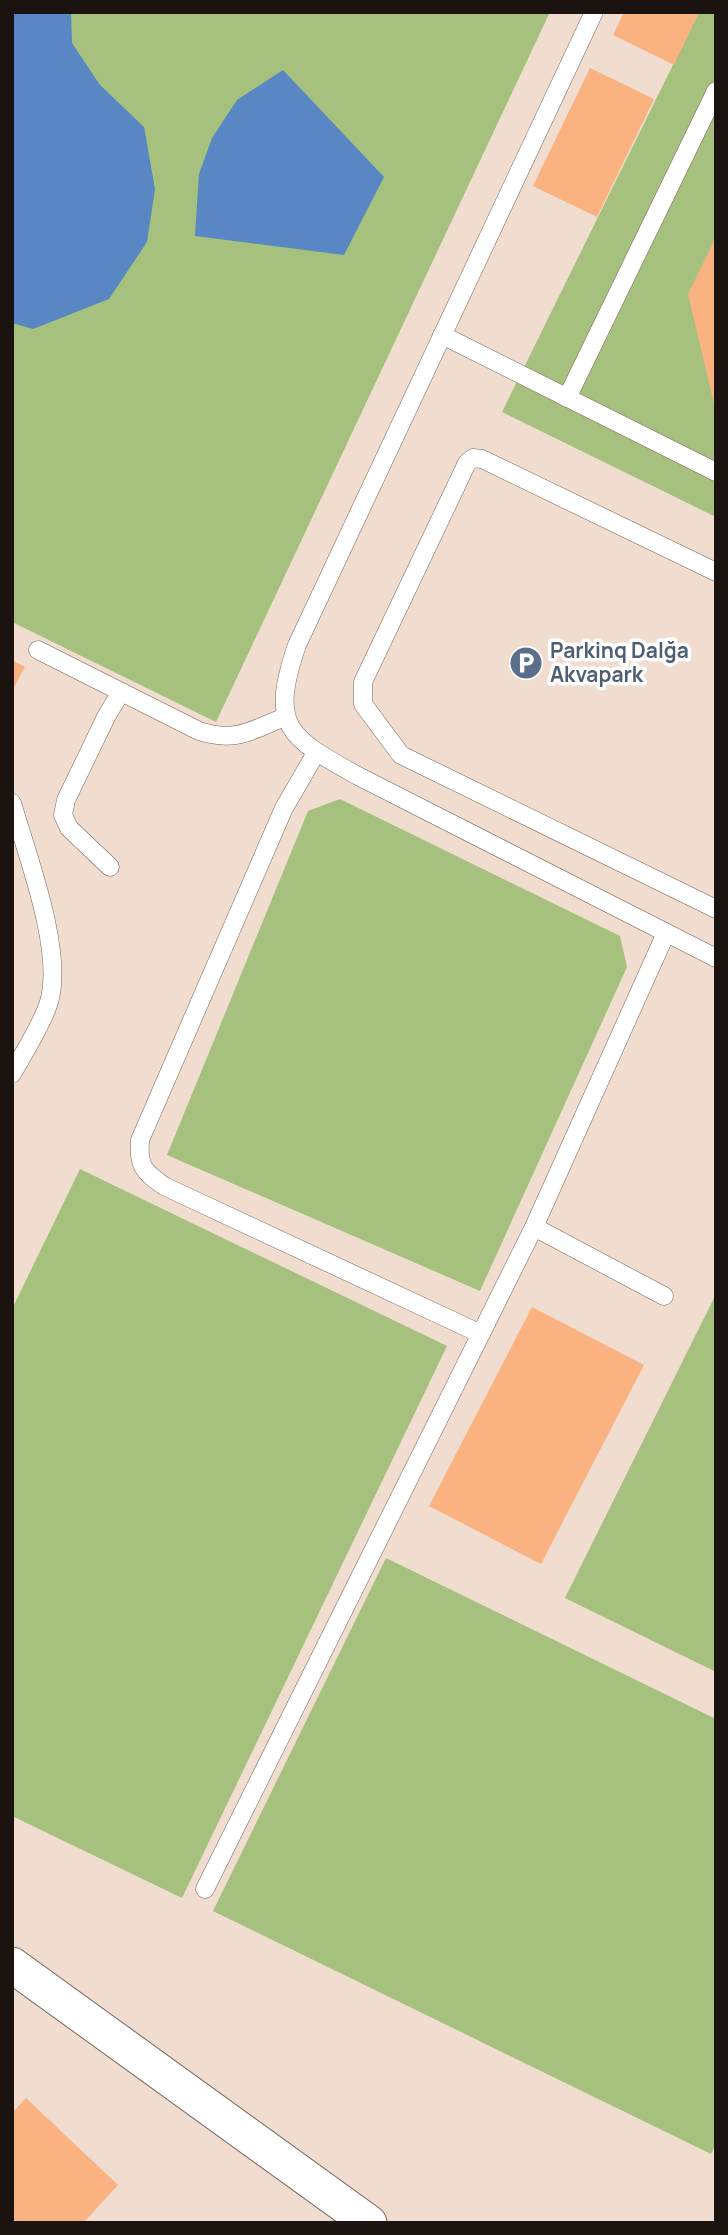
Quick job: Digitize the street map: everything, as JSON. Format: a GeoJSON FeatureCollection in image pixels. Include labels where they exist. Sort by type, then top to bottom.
{"type":"FeatureCollection","features":[{"type":"Feature","properties":{"kind":"street"},"geometry":{"type":"LineString","coordinates":[[12,1965],[369,2223]]}},
{"type":"Feature","properties":{"kind":"lane"},"geometry":{"type":"LineString","coordinates":[[594,12],[297,645],[287,675],[285,717],[292,730],[316,752],[358,776],[716,958]]}},
{"type":"Feature","properties":{"kind":"lane"},"geometry":{"type":"LineString","coordinates":[[567,398],[716,91]]}},
{"type":"Feature","properties":{"kind":"lane"},"geometry":{"type":"LineString","coordinates":[[442,335],[716,472]]}},
{"type":"Feature","properties":{"kind":"lane"},"geometry":{"type":"LineString","coordinates":[[716,572],[482,459],[473,458],[467,463],[363,682],[362,694],[363,704],[401,755],[716,909]]}},
{"type":"Feature","properties":{"kind":"lane"},"geometry":{"type":"LineString","coordinates":[[38,650],[216,737],[237,737],[285,717]]}},
{"type":"Feature","properties":{"kind":"lane"},"geometry":{"type":"LineString","coordinates":[[110,867],[69,828],[63,815],[66,800],[121,692]]}},
{"type":"Feature","properties":{"kind":"lane"},"geometry":{"type":"LineString","coordinates":[[316,752],[278,820],[140,1140],[139,1158],[146,1173],[164,1186],[481,1334]]}},
{"type":"Feature","properties":{"kind":"lane"},"geometry":{"type":"LineString","coordinates":[[12,803],[50,933],[53,981],[49,1003],[12,1074]]}},
{"type":"Feature","properties":{"kind":"lane"},"geometry":{"type":"LineString","coordinates":[[205,1889],[534,1227],[666,933]]}},
{"type":"Feature","properties":{"kind":"lane"},"geometry":{"type":"LineString","coordinates":[[534,1227],[664,1296]]}},
{"type":"Feature","properties":{"kind":"green space"},"geometry":{"type":"Polygon","coordinates":[[[12,12],[550,12],[216,722],[12,622],[12,12]]]}},
{"type":"Feature","properties":{"kind":"green space"},"geometry":{"type":"Polygon","coordinates":[[[699,12],[716,12],[716,517],[502,412],[699,12]]]}},
{"type":"Feature","properties":{"kind":"green space"},"geometry":{"type":"Polygon","coordinates":[[[340,799],[620,936],[627,967],[480,1291],[167,1155],[308,811],[340,799]]]}},
{"type":"Feature","properties":{"kind":"green space"},"geometry":{"type":"Polygon","coordinates":[[[80,1169],[447,1346],[182,1898],[12,1816],[12,1309],[80,1169]]]}},
{"type":"Feature","properties":{"kind":"green space"},"geometry":{"type":"Polygon","coordinates":[[[716,1294],[716,1672],[565,1598],[716,1294]]]}},
{"type":"Feature","properties":{"kind":"green space"},"geometry":{"type":"Polygon","coordinates":[[[386,1558],[716,1719],[716,2144],[711,2154],[213,1911],[386,1558]]]}},
{"type":"Feature","properties":{"kind":"water"},"geometry":{"type":"Polygon","coordinates":[[[12,12],[71,12],[72,43],[100,85],[144,127],[155,189],[147,242],[109,299],[33,329],[12,323],[12,12]]]}},
{"type":"Feature","properties":{"kind":"water"},"geometry":{"type":"Polygon","coordinates":[[[283,70],[384,177],[344,255],[195,236],[199,174],[212,138],[237,100],[283,70]]]}},
{"type":"Feature","properties":{"kind":"building"},"geometry":{"type":"Polygon","coordinates":[[[624,12],[699,12],[674,65],[613,35],[624,12]]]}},
{"type":"Feature","properties":{"kind":"building"},"geometry":{"type":"Polygon","coordinates":[[[590,68],[654,99],[597,217],[533,186],[590,68]]]}},
{"type":"Feature","properties":{"kind":"building"},"geometry":{"type":"Polygon","coordinates":[[[716,237],[716,408],[715,408],[688,294],[716,237]]]}},
{"type":"Feature","properties":{"kind":"building"},"geometry":{"type":"Polygon","coordinates":[[[12,660],[25,667],[12,691],[12,660]]]}},
{"type":"Feature","properties":{"kind":"building"},"geometry":{"type":"Polygon","coordinates":[[[532,1307],[644,1365],[541,1564],[429,1506],[532,1307]]]}},
{"type":"Feature","properties":{"kind":"building"},"geometry":{"type":"Polygon","coordinates":[[[26,2098],[118,2185],[83,2223],[12,2223],[12,2113],[26,2098]]]}},
{"type":"Feature","properties":{"kind":"place","name":"Parkinq Dalğa Akvapark"},"geometry":{"type":"Point","coordinates":[526,663]}}]}
